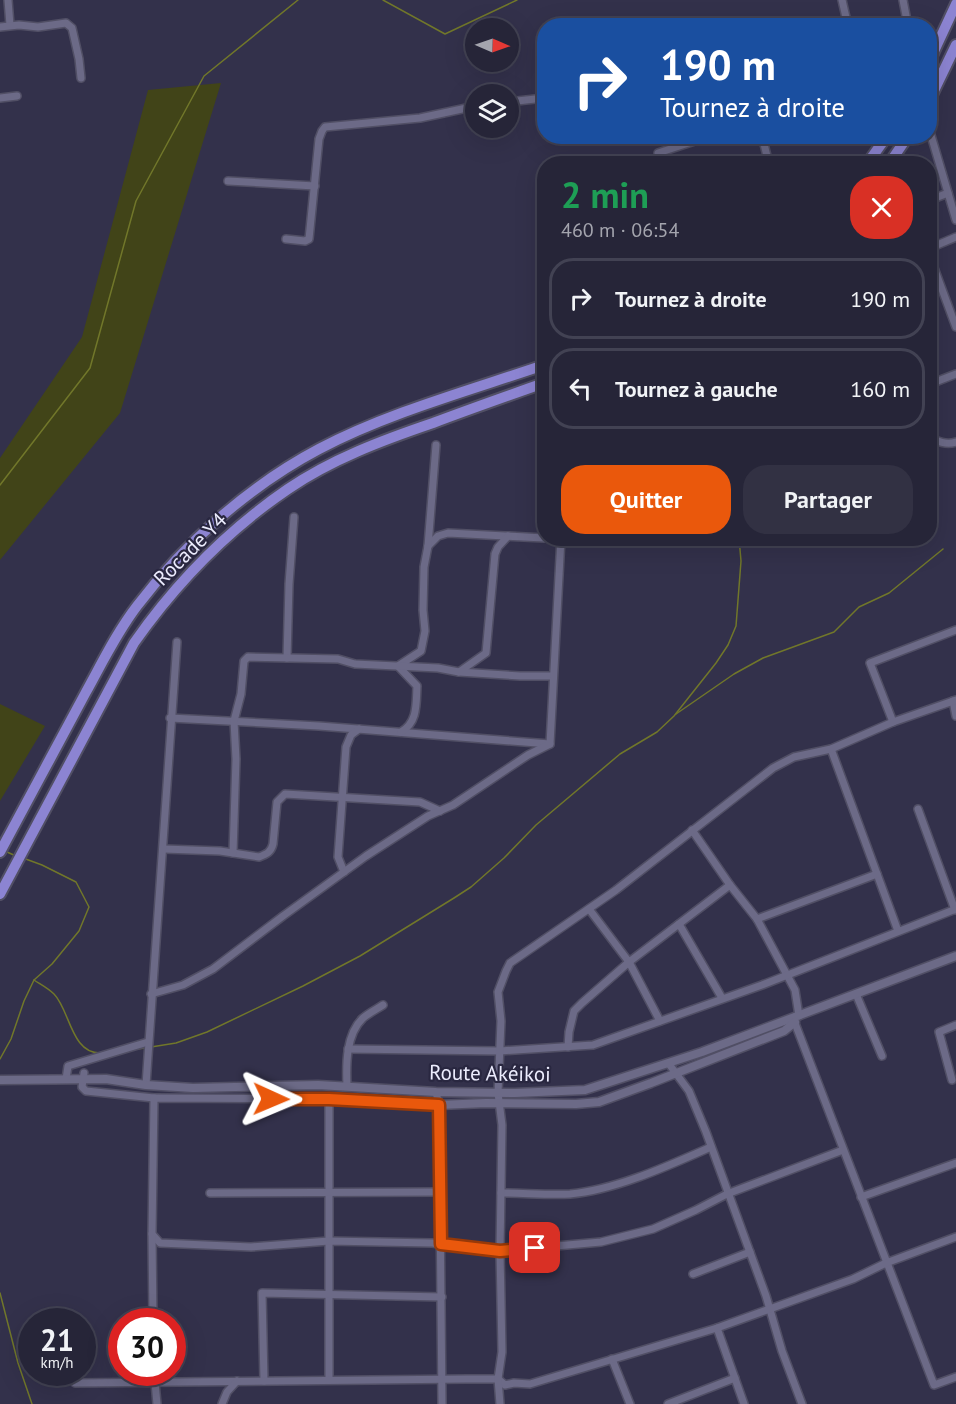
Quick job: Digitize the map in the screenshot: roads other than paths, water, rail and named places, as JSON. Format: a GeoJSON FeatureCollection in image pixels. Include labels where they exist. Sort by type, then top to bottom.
{"type":"FeatureCollection","features":[{"type":"Feature","properties":{"kind":"highway"},"geometry":{"type":"LineString","coordinates":[[937,45],[956,4]]}},
{"type":"Feature","properties":{"kind":"highway"},"geometry":{"type":"LineString","coordinates":[[937,86],[955,53]]}},
{"type":"Feature","properties":{"kind":"highway","name":"Rocade Y4"},"geometry":{"type":"LineString","coordinates":[[0,852],[84,696],[137,607],[178,558],[232,509],[276,475],[318,450],[359,430],[537,366]]}},
{"type":"Feature","properties":{"kind":"highway","name":"Rocade Y4"},"geometry":{"type":"LineString","coordinates":[[2,890],[134,643],[151,618],[190,572],[240,525],[289,488],[369,446],[537,386]]}},
{"type":"Feature","properties":{"kind":"street"},"geometry":{"type":"LineString","coordinates":[[8,0],[10,26]]}},
{"type":"Feature","properties":{"kind":"street"},"geometry":{"type":"LineString","coordinates":[[842,0],[846,18]]}},
{"type":"Feature","properties":{"kind":"street"},"geometry":{"type":"LineString","coordinates":[[903,0],[906,18]]}},
{"type":"Feature","properties":{"kind":"street"},"geometry":{"type":"LineString","coordinates":[[0,27],[69,24],[79,59],[81,78]]}},
{"type":"Feature","properties":{"kind":"street"},"geometry":{"type":"LineString","coordinates":[[0,98],[16,96]]}},
{"type":"Feature","properties":{"kind":"street"},"geometry":{"type":"LineString","coordinates":[[519,101],[537,99]]}},
{"type":"Feature","properties":{"kind":"street"},"geometry":{"type":"LineString","coordinates":[[286,239],[305,241],[309,239],[319,139],[325,127],[420,118],[465,108]]}},
{"type":"Feature","properties":{"kind":"street"},"geometry":{"type":"LineString","coordinates":[[658,153],[686,144]]}},
{"type":"Feature","properties":{"kind":"street"},"geometry":{"type":"LineString","coordinates":[[934,144],[956,220]]}},
{"type":"Feature","properties":{"kind":"street"},"geometry":{"type":"LineString","coordinates":[[228,181],[315,186]]}},
{"type":"Feature","properties":{"kind":"street"},"geometry":{"type":"LineString","coordinates":[[937,197],[948,193]]}},
{"type":"Feature","properties":{"kind":"street"},"geometry":{"type":"LineString","coordinates":[[937,245],[956,237]]}},
{"type":"Feature","properties":{"kind":"street"},"geometry":{"type":"LineString","coordinates":[[937,276],[956,327]]}},
{"type":"Feature","properties":{"kind":"street"},"geometry":{"type":"LineString","coordinates":[[937,381],[956,374]]}},
{"type":"Feature","properties":{"kind":"street"},"geometry":{"type":"LineString","coordinates":[[937,441],[950,444],[956,442]]}},
{"type":"Feature","properties":{"kind":"street"},"geometry":{"type":"LineString","coordinates":[[398,666],[422,651],[425,631],[424,567],[428,546],[436,445]]}},
{"type":"Feature","properties":{"kind":"street"},"geometry":{"type":"LineString","coordinates":[[287,658],[294,517]]}},
{"type":"Feature","properties":{"kind":"street"},"geometry":{"type":"LineString","coordinates":[[428,546],[438,536],[448,533],[537,538]]}},
{"type":"Feature","properties":{"kind":"street"},"geometry":{"type":"LineString","coordinates":[[459,672],[486,653],[495,554],[498,546],[508,536]]}},
{"type":"Feature","properties":{"kind":"street"},"geometry":{"type":"LineString","coordinates":[[550,744],[559,546]]}},
{"type":"Feature","properties":{"kind":"street"},"geometry":{"type":"LineString","coordinates":[[893,722],[870,663],[956,630]]}},
{"type":"Feature","properties":{"kind":"street"},"geometry":{"type":"LineString","coordinates":[[146,1085],[177,642]]}},
{"type":"Feature","properties":{"kind":"street"},"geometry":{"type":"LineString","coordinates":[[233,853],[236,759],[234,721],[241,694],[244,661],[248,657],[338,659],[355,664],[438,668],[459,672],[520,676],[553,676]]}},
{"type":"Feature","properties":{"kind":"street"},"geometry":{"type":"LineString","coordinates":[[398,666],[417,686],[414,717],[408,727],[400,732]]}},
{"type":"Feature","properties":{"kind":"street"},"geometry":{"type":"LineString","coordinates":[[500,1404],[498,1379],[502,1352],[500,1251],[502,1125],[498,1103],[501,1021],[498,992],[508,965],[616,890],[773,768],[794,757],[831,749],[893,722],[954,701],[956,716]]}},
{"type":"Feature","properties":{"kind":"street"},"geometry":{"type":"LineString","coordinates":[[170,718],[359,729],[550,744]]}},
{"type":"Feature","properties":{"kind":"street"},"geometry":{"type":"LineString","coordinates":[[344,873],[338,856],[342,798],[348,741],[351,735],[359,729]]}},
{"type":"Feature","properties":{"kind":"street"},"geometry":{"type":"LineString","coordinates":[[151,994],[183,985],[213,969],[283,916],[428,816],[453,805],[528,755],[550,744]]}},
{"type":"Feature","properties":{"kind":"street"},"geometry":{"type":"LineString","coordinates":[[831,749],[898,932]]}},
{"type":"Feature","properties":{"kind":"street"},"geometry":{"type":"LineString","coordinates":[[164,849],[233,853],[259,857],[271,851],[277,802],[285,794],[420,802],[440,811]]}},
{"type":"Feature","properties":{"kind":"street"},"geometry":{"type":"LineString","coordinates":[[348,1049],[500,1050],[568,1047],[603,1042],[956,909],[918,809]]}},
{"type":"Feature","properties":{"kind":"street"},"geometry":{"type":"LineString","coordinates":[[692,830],[730,885],[758,919],[785,975],[795,990],[796,1019],[843,1150],[934,1385],[956,1377]]}},
{"type":"Feature","properties":{"kind":"street"},"geometry":{"type":"LineString","coordinates":[[758,919],[877,874]]}},
{"type":"Feature","properties":{"kind":"street"},"geometry":{"type":"LineString","coordinates":[[568,1047],[574,1011],[629,962],[730,885]]}},
{"type":"Feature","properties":{"kind":"street"},"geometry":{"type":"LineString","coordinates":[[589,909],[629,962],[660,1021]]}},
{"type":"Feature","properties":{"kind":"street"},"geometry":{"type":"LineString","coordinates":[[679,924],[722,998]]}},
{"type":"Feature","properties":{"kind":"street","name":"Route Akéikoi"},"geometry":{"type":"LineString","coordinates":[[0,1080],[66,1079],[83,1076],[146,1085],[201,1088],[347,1086],[436,1092],[549,1093],[585,1090],[669,1064],[796,1019],[956,956]]}},
{"type":"Feature","properties":{"kind":"street"},"geometry":{"type":"LineString","coordinates":[[856,994],[882,1056]]}},
{"type":"Feature","properties":{"kind":"street"},"geometry":{"type":"LineString","coordinates":[[347,1086],[348,1049],[358,1024],[364,1017],[383,1005]]}},
{"type":"Feature","properties":{"kind":"street","name":"Route Akéikoi"},"geometry":{"type":"LineString","coordinates":[[439,1105],[599,1102],[784,1030],[796,1019]]}},
{"type":"Feature","properties":{"kind":"street"},"geometry":{"type":"LineString","coordinates":[[952,1080],[939,1032],[956,1025]]}},
{"type":"Feature","properties":{"kind":"street"},"geometry":{"type":"LineString","coordinates":[[66,1079],[68,1066],[148,1042]]}},
{"type":"Feature","properties":{"kind":"street"},"geometry":{"type":"LineString","coordinates":[[669,1064],[689,1091],[711,1147],[770,1308],[782,1351],[802,1404]]}},
{"type":"Feature","properties":{"kind":"street"},"geometry":{"type":"LineString","coordinates":[[83,1076],[82,1087],[86,1091],[154,1098],[329,1099],[439,1105]]}},
{"type":"Feature","properties":{"kind":"street"},"geometry":{"type":"LineString","coordinates":[[436,1092],[439,1105],[442,1404]]}},
{"type":"Feature","properties":{"kind":"street"},"geometry":{"type":"LineString","coordinates":[[153,1308],[154,1098]]}},
{"type":"Feature","properties":{"kind":"street"},"geometry":{"type":"LineString","coordinates":[[329,1099],[330,1380]]}},
{"type":"Feature","properties":{"kind":"street"},"geometry":{"type":"LineString","coordinates":[[501,1193],[571,1194],[602,1188],[668,1166],[711,1147]]}},
{"type":"Feature","properties":{"kind":"street"},"geometry":{"type":"LineString","coordinates":[[152,1234],[160,1243],[251,1247],[329,1241],[441,1244],[500,1251],[601,1242],[653,1229],[727,1194],[843,1150]]}},
{"type":"Feature","properties":{"kind":"street"},"geometry":{"type":"LineString","coordinates":[[861,1197],[956,1163]]}},
{"type":"Feature","properties":{"kind":"street"},"geometry":{"type":"LineString","coordinates":[[210,1193],[440,1192]]}},
{"type":"Feature","properties":{"kind":"street"},"geometry":{"type":"LineString","coordinates":[[186,1382],[498,1379],[504,1385],[530,1384],[717,1328],[853,1279],[886,1263],[956,1236]]}},
{"type":"Feature","properties":{"kind":"street"},"geometry":{"type":"LineString","coordinates":[[693,1274],[750,1252]]}},
{"type":"Feature","properties":{"kind":"street"},"geometry":{"type":"LineString","coordinates":[[264,1381],[262,1293],[442,1298]]}},
{"type":"Feature","properties":{"kind":"street"},"geometry":{"type":"LineString","coordinates":[[717,1328],[744,1404]]}},
{"type":"Feature","properties":{"kind":"street"},"geometry":{"type":"LineString","coordinates":[[612,1359],[630,1404]]}},
{"type":"Feature","properties":{"kind":"street"},"geometry":{"type":"LineString","coordinates":[[668,1404],[687,1401],[735,1378]]}},
{"type":"Feature","properties":{"kind":"street"},"geometry":{"type":"LineString","coordinates":[[222,1404],[224,1396],[237,1382]]}},
{"type":"Feature","properties":{"kind":"street"},"geometry":{"type":"LineString","coordinates":[[155,1386],[157,1404]]}},
{"type":"Feature","properties":{"kind":"waterway"},"geometry":{"type":"LineString","coordinates":[[0,485],[90,368],[136,201],[204,76],[298,0]]}},
{"type":"Feature","properties":{"kind":"waterway"},"geometry":{"type":"LineString","coordinates":[[383,0],[445,34],[517,0]]}},
{"type":"Feature","properties":{"kind":"waterway"},"geometry":{"type":"LineString","coordinates":[[151,1047],[176,1043],[207,1032],[303,986],[360,956],[454,898],[471,887],[536,825],[620,754],[657,732],[674,716],[728,645],[736,626],[741,561],[740,546]]}},
{"type":"Feature","properties":{"kind":"waterway"},"geometry":{"type":"LineString","coordinates":[[676,714],[734,674],[763,658],[834,632],[859,607],[889,593],[943,549]]}},
{"type":"Feature","properties":{"kind":"waterway"},"geometry":{"type":"LineString","coordinates":[[7,852],[16,856]]}},
{"type":"Feature","properties":{"kind":"waterway"},"geometry":{"type":"LineString","coordinates":[[0,1059],[11,1039],[34,980],[52,964],[79,931],[89,907],[76,882],[23,858]]}},
{"type":"Feature","properties":{"kind":"waterway"},"geometry":{"type":"LineString","coordinates":[[34,980],[52,992],[59,1001],[72,1030],[83,1046],[101,1053]]}},
{"type":"Feature","properties":{"kind":"waterway"},"geometry":{"type":"LineString","coordinates":[[136,1049],[146,1048]]}},
{"type":"Feature","properties":{"kind":"waterway"},"geometry":{"type":"LineString","coordinates":[[0,1293],[18,1363],[32,1404]]}}]}
